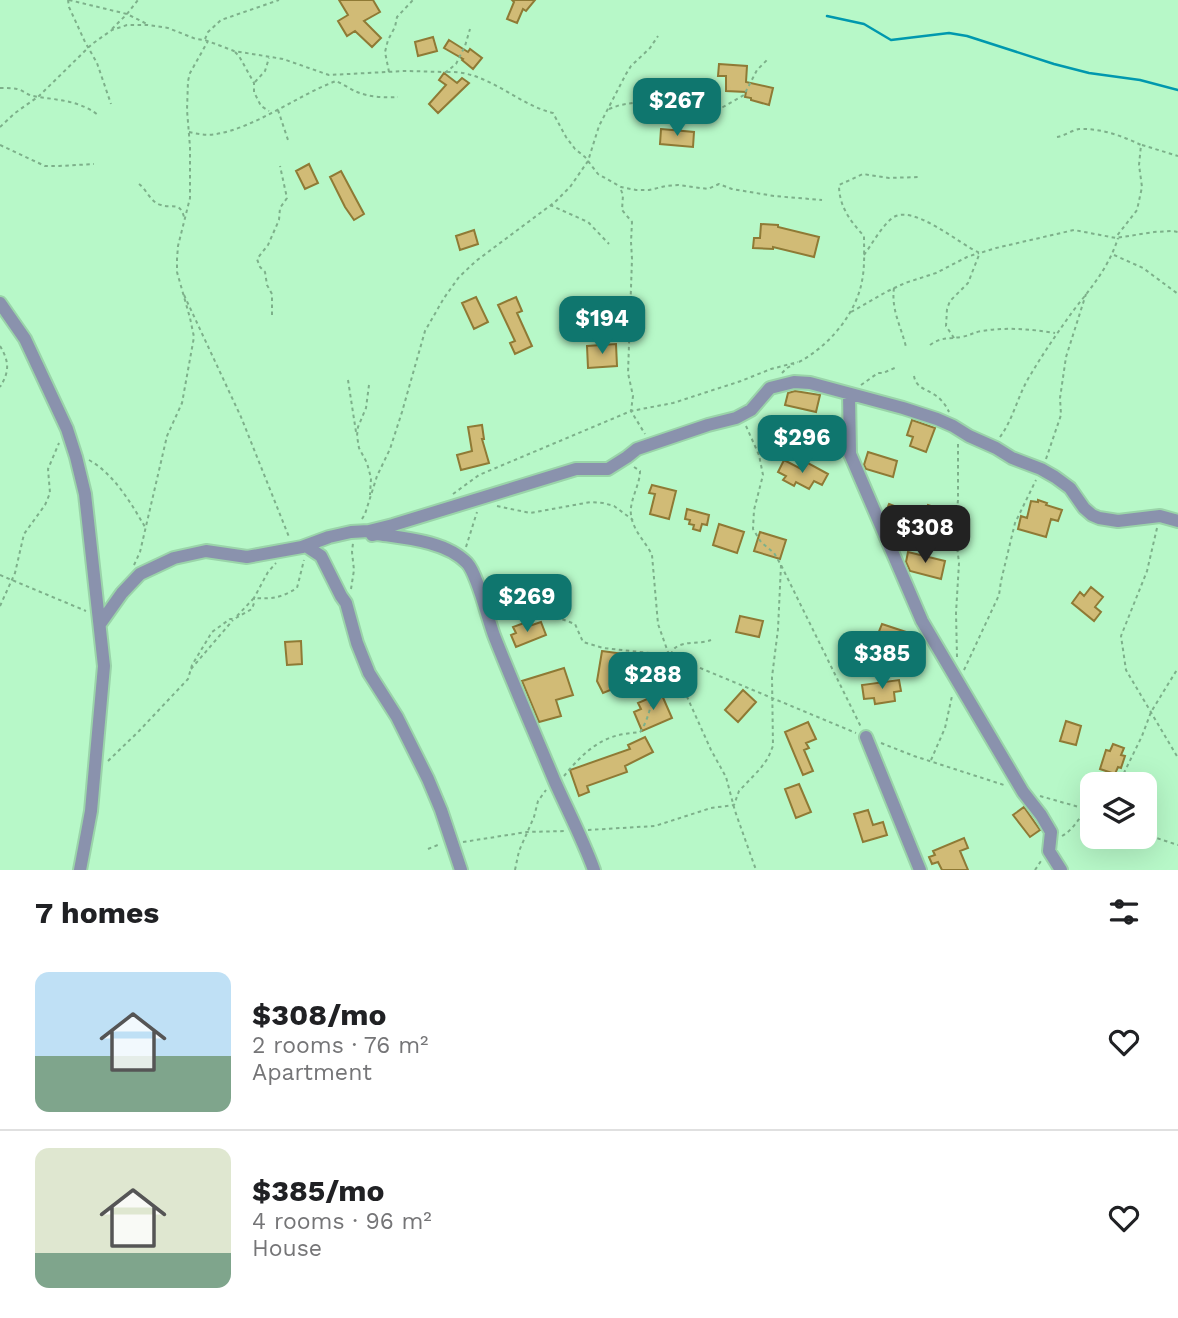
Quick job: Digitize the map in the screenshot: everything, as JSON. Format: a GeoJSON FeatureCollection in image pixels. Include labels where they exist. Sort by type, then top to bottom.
{"type":"FeatureCollection","features":[{"type":"Feature","properties":{"kind":"street"},"geometry":{"type":"LineString","coordinates":[[0,303],[25,339],[66,429],[85,494],[104,666],[91,811],[80,870]]}},
{"type":"Feature","properties":{"kind":"street"},"geometry":{"type":"LineString","coordinates":[[100,624],[122,593],[140,574],[174,558],[206,551],[247,556],[306,546],[369,531],[576,469],[608,469],[637,449],[741,416],[751,410],[771,388],[794,382],[810,383],[904,408],[953,426],[1012,458],[1041,469],[1070,488],[1084,508],[1099,518],[1118,521],[1160,516],[1178,521]]}},
{"type":"Feature","properties":{"kind":"street"},"geometry":{"type":"LineString","coordinates":[[849,394],[850,454],[922,621],[1023,792],[1041,814],[1051,832],[1049,851],[1061,870]]}},
{"type":"Feature","properties":{"kind":"street"},"geometry":{"type":"LineString","coordinates":[[354,535],[377,534],[412,539],[438,546],[468,564],[474,574],[500,650],[594,870]]}},
{"type":"Feature","properties":{"kind":"street"},"geometry":{"type":"LineString","coordinates":[[306,546],[321,556],[346,603],[356,643],[369,673],[397,717],[428,779],[461,870]]}},
{"type":"Feature","properties":{"kind":"street"},"geometry":{"type":"LineString","coordinates":[[866,737],[920,870]]}},
{"type":"Feature","properties":{"kind":"path"},"geometry":{"type":"LineString","coordinates":[[111,104],[97,63],[85,42],[68,0],[128,15],[148,25]]}},
{"type":"Feature","properties":{"kind":"path"},"geometry":{"type":"LineString","coordinates":[[0,127],[39,96],[89,47],[112,30],[128,15],[138,0]]}},
{"type":"Feature","properties":{"kind":"path"},"geometry":{"type":"LineString","coordinates":[[131,573],[140,552],[167,436],[182,403],[194,337],[177,272],[177,259],[190,198],[190,73],[208,33],[222,20],[279,0]]}},
{"type":"Feature","properties":{"kind":"path"},"geometry":{"type":"LineString","coordinates":[[389,72],[385,52],[388,40],[397,17],[413,0]]}},
{"type":"Feature","properties":{"kind":"path"},"geometry":{"type":"LineString","coordinates":[[112,30],[127,25],[168,28],[234,51],[283,59],[329,75],[460,71],[497,85],[532,106],[553,113],[575,149],[598,174],[621,187],[640,190],[678,185],[708,189],[719,184],[774,197],[822,200]]}},
{"type":"Feature","properties":{"kind":"path"},"geometry":{"type":"LineString","coordinates":[[446,72],[456,64],[470,29]]}},
{"type":"Feature","properties":{"kind":"path"},"geometry":{"type":"LineString","coordinates":[[346,603],[351,593],[354,570],[354,535],[390,449],[425,331],[459,277],[566,192],[582,172],[598,126],[631,66],[658,36]]}},
{"type":"Feature","properties":{"kind":"path"},"geometry":{"type":"LineString","coordinates":[[234,51],[254,83],[261,106],[270,113]]}},
{"type":"Feature","properties":{"kind":"path"},"geometry":{"type":"LineString","coordinates":[[254,83],[265,71],[269,56]]}},
{"type":"Feature","properties":{"kind":"path"},"geometry":{"type":"LineString","coordinates":[[608,110],[620,105],[652,100],[666,110],[697,113],[723,107],[744,95],[757,70],[767,60]]}},
{"type":"Feature","properties":{"kind":"path"},"geometry":{"type":"LineString","coordinates":[[188,132],[215,135],[244,125],[336,81],[355,92],[388,98],[398,97]]}},
{"type":"Feature","properties":{"kind":"path"},"geometry":{"type":"LineString","coordinates":[[0,88],[17,89],[31,96],[75,103],[98,115]]}},
{"type":"Feature","properties":{"kind":"path"},"geometry":{"type":"LineString","coordinates":[[278,109],[288,140]]}},
{"type":"Feature","properties":{"kind":"path"},"geometry":{"type":"LineString","coordinates":[[1058,137],[1077,129],[1103,131],[1178,156]]}},
{"type":"Feature","properties":{"kind":"path"},"geometry":{"type":"LineString","coordinates":[[0,145],[45,166],[94,164]]}},
{"type":"Feature","properties":{"kind":"path"},"geometry":{"type":"LineString","coordinates":[[996,448],[1011,420],[1021,391],[1056,333],[1094,285],[1113,254],[1117,238],[1137,210],[1142,187],[1139,165],[1141,145]]}},
{"type":"Feature","properties":{"kind":"path"},"geometry":{"type":"LineString","coordinates":[[272,315],[272,293],[257,259],[268,245],[287,198],[280,166]]}},
{"type":"Feature","properties":{"kind":"path"},"geometry":{"type":"LineString","coordinates":[[771,388],[787,368],[812,355],[835,332],[856,302],[862,282],[864,236],[851,222],[839,200],[839,185],[863,174],[889,178],[918,177]]}},
{"type":"Feature","properties":{"kind":"path"},"geometry":{"type":"LineString","coordinates":[[139,184],[157,203],[181,209],[185,222]]}},
{"type":"Feature","properties":{"kind":"path"},"geometry":{"type":"LineString","coordinates":[[621,187],[622,210],[632,222],[628,373],[633,396],[631,411],[651,444]]}},
{"type":"Feature","properties":{"kind":"path"},"geometry":{"type":"LineString","coordinates":[[550,205],[588,222],[609,244]]}},
{"type":"Feature","properties":{"kind":"path"},"geometry":{"type":"LineString","coordinates":[[864,255],[892,218],[901,215],[919,218],[980,253]]}},
{"type":"Feature","properties":{"kind":"path"},"geometry":{"type":"LineString","coordinates":[[850,313],[905,282],[936,274],[967,257],[996,248],[1074,230],[1117,238],[1171,230],[1178,232]]}},
{"type":"Feature","properties":{"kind":"path"},"geometry":{"type":"LineString","coordinates":[[954,338],[946,326],[947,309],[950,301],[968,283],[980,253]]}},
{"type":"Feature","properties":{"kind":"path"},"geometry":{"type":"LineString","coordinates":[[1113,254],[1143,268],[1178,294]]}},
{"type":"Feature","properties":{"kind":"path"},"geometry":{"type":"LineString","coordinates":[[181,288],[241,417],[288,535],[293,543],[306,546],[297,588],[272,599],[254,598]]}},
{"type":"Feature","properties":{"kind":"path"},"geometry":{"type":"LineString","coordinates":[[894,288],[894,311],[906,347]]}},
{"type":"Feature","properties":{"kind":"path"},"geometry":{"type":"LineString","coordinates":[[955,677],[973,648],[999,595],[1015,523],[1055,433],[1060,415],[1066,357],[1086,295]]}},
{"type":"Feature","properties":{"kind":"path"},"geometry":{"type":"LineString","coordinates":[[930,345],[939,339],[967,336],[972,332],[1004,329],[1056,333]]}},
{"type":"Feature","properties":{"kind":"path"},"geometry":{"type":"LineString","coordinates":[[0,346],[7,359],[6,377],[0,387]]}},
{"type":"Feature","properties":{"kind":"path"},"geometry":{"type":"LineString","coordinates":[[449,497],[478,475],[631,411],[673,403],[798,362]]}},
{"type":"Feature","properties":{"kind":"path"},"geometry":{"type":"LineString","coordinates":[[849,394],[878,373],[897,368]]}},
{"type":"Feature","properties":{"kind":"path"},"geometry":{"type":"LineString","coordinates":[[914,376],[919,386],[937,396],[946,405],[953,426],[957,429],[959,450],[955,529],[959,564],[956,613],[958,652],[946,728],[930,761]]}},
{"type":"Feature","properties":{"kind":"path"},"geometry":{"type":"LineString","coordinates":[[348,380],[359,448],[371,478],[370,499]]}},
{"type":"Feature","properties":{"kind":"path"},"geometry":{"type":"LineString","coordinates":[[357,436],[366,408],[369,385]]}},
{"type":"Feature","properties":{"kind":"path"},"geometry":{"type":"LineString","coordinates":[[741,416],[759,456],[763,475],[754,510],[753,529],[761,542],[775,553],[866,737]]}},
{"type":"Feature","properties":{"kind":"path"},"geometry":{"type":"LineString","coordinates":[[0,606],[15,573],[24,534],[46,505],[50,493],[47,469],[66,429]]}},
{"type":"Feature","properties":{"kind":"path"},"geometry":{"type":"LineString","coordinates":[[76,457],[91,460],[103,469],[146,528]]}},
{"type":"Feature","properties":{"kind":"path"},"geometry":{"type":"LineString","coordinates":[[630,466],[640,471],[631,514],[639,536],[652,555],[658,624],[711,750],[726,777],[756,870]]}},
{"type":"Feature","properties":{"kind":"path"},"geometry":{"type":"LineString","coordinates":[[491,504],[530,513],[591,502],[603,503],[614,506],[633,520]]}},
{"type":"Feature","properties":{"kind":"path"},"geometry":{"type":"LineString","coordinates":[[466,547],[477,511]]}},
{"type":"Feature","properties":{"kind":"path"},"geometry":{"type":"LineString","coordinates":[[1160,516],[1147,570],[1121,636],[1126,670],[1178,758]]}},
{"type":"Feature","properties":{"kind":"path"},"geometry":{"type":"LineString","coordinates":[[191,670],[254,598],[268,572],[289,545],[288,535]]}},
{"type":"Feature","properties":{"kind":"path"},"geometry":{"type":"LineString","coordinates":[[734,805],[739,791],[760,769],[773,746],[772,677],[778,629],[781,565]]}},
{"type":"Feature","properties":{"kind":"path"},"geometry":{"type":"LineString","coordinates":[[0,575],[88,612],[100,624]]}},
{"type":"Feature","properties":{"kind":"path"},"geometry":{"type":"LineString","coordinates":[[487,578],[503,597],[575,624],[583,642],[603,648],[669,655],[930,761],[1023,792],[1080,807]]}},
{"type":"Feature","properties":{"kind":"path"},"geometry":{"type":"LineString","coordinates":[[94,774],[188,679],[212,632],[252,609],[254,598]]}},
{"type":"Feature","properties":{"kind":"path"},"geometry":{"type":"LineString","coordinates":[[514,870],[543,793],[583,754],[603,741],[614,736],[640,732],[645,726],[654,703],[653,697],[669,664],[669,655],[681,644],[711,640]]}},
{"type":"Feature","properties":{"kind":"path"},"geometry":{"type":"LineString","coordinates":[[1124,772],[1151,712],[1178,668]]}},
{"type":"Feature","properties":{"kind":"path"},"geometry":{"type":"LineString","coordinates":[[1035,870],[1056,840],[1072,830],[1080,818]]}},
{"type":"Feature","properties":{"kind":"path"},"geometry":{"type":"LineString","coordinates":[[1157,839],[1178,845]]}},
{"type":"Feature","properties":{"kind":"building"},"geometry":{"type":"Polygon","coordinates":[[[339,0],[373,0],[380,12],[364,21],[381,38],[372,47],[355,31],[347,36],[338,21],[348,15],[339,0]]]}},
{"type":"Feature","properties":{"kind":"building"},"geometry":{"type":"Polygon","coordinates":[[[512,0],[535,0],[526,11],[523,9],[517,23],[507,19],[514,2],[512,0]]]}},
{"type":"Feature","properties":{"kind":"building"},"geometry":{"type":"Polygon","coordinates":[[[433,37],[437,51],[418,56],[415,42],[433,37]]]}},
{"type":"Feature","properties":{"kind":"building"},"geometry":{"type":"Polygon","coordinates":[[[449,40],[468,52],[470,49],[482,58],[473,69],[463,59],[444,48],[449,40]]]}},
{"type":"Feature","properties":{"kind":"building"},"geometry":{"type":"Polygon","coordinates":[[[719,64],[747,66],[746,82],[773,88],[769,105],[745,97],[746,92],[726,91],[726,76],[718,76],[719,64]]]}},
{"type":"Feature","properties":{"kind":"building"},"geometry":{"type":"Polygon","coordinates":[[[444,73],[457,83],[462,78],[469,83],[438,113],[429,104],[446,85],[439,80],[444,73]]]}},
{"type":"Feature","properties":{"kind":"building"},"geometry":{"type":"Polygon","coordinates":[[[661,129],[694,132],[693,147],[660,144],[661,129]]]}},
{"type":"Feature","properties":{"kind":"building"},"geometry":{"type":"Polygon","coordinates":[[[309,164],[318,183],[305,189],[296,171],[309,164]]]}},
{"type":"Feature","properties":{"kind":"building"},"geometry":{"type":"Polygon","coordinates":[[[341,171],[364,214],[354,220],[330,177],[341,171]]]}},
{"type":"Feature","properties":{"kind":"building"},"geometry":{"type":"Polygon","coordinates":[[[761,224],[778,225],[819,237],[814,257],[773,247],[753,248],[754,238],[760,238],[761,224]]]}},
{"type":"Feature","properties":{"kind":"building"},"geometry":{"type":"Polygon","coordinates":[[[474,230],[478,244],[460,250],[456,236],[474,230]]]}},
{"type":"Feature","properties":{"kind":"building"},"geometry":{"type":"Polygon","coordinates":[[[476,297],[488,322],[474,329],[462,303],[476,297]]]}},
{"type":"Feature","properties":{"kind":"building"},"geometry":{"type":"Polygon","coordinates":[[[516,297],[522,311],[517,313],[532,346],[515,354],[510,343],[515,341],[498,305],[516,297]]]}},
{"type":"Feature","properties":{"kind":"building"},"geometry":{"type":"Polygon","coordinates":[[[616,344],[617,366],[588,368],[587,346],[616,344]]]}},
{"type":"Feature","properties":{"kind":"building"},"geometry":{"type":"Polygon","coordinates":[[[795,391],[820,395],[816,412],[785,405],[788,393],[795,391]]]}},
{"type":"Feature","properties":{"kind":"building"},"geometry":{"type":"Polygon","coordinates":[[[912,420],[935,428],[926,452],[910,446],[913,437],[907,435],[912,420]]]}},
{"type":"Feature","properties":{"kind":"building"},"geometry":{"type":"Polygon","coordinates":[[[482,425],[482,439],[489,463],[461,470],[457,455],[472,451],[468,427],[482,425]]]}},
{"type":"Feature","properties":{"kind":"building"},"geometry":{"type":"Polygon","coordinates":[[[815,428],[834,433],[830,450],[811,445],[815,428]]]}},
{"type":"Feature","properties":{"kind":"building"},"geometry":{"type":"Polygon","coordinates":[[[868,452],[897,461],[893,477],[866,469],[864,465],[868,452]]]}},
{"type":"Feature","properties":{"kind":"building"},"geometry":{"type":"Polygon","coordinates":[[[784,460],[803,470],[808,463],[828,474],[822,485],[814,481],[809,489],[796,482],[794,486],[783,480],[786,476],[778,472],[784,460]]]}},
{"type":"Feature","properties":{"kind":"building"},"geometry":{"type":"Polygon","coordinates":[[[652,485],[676,491],[669,519],[650,514],[655,494],[649,493],[652,485]]]}},
{"type":"Feature","properties":{"kind":"building"},"geometry":{"type":"Polygon","coordinates":[[[1038,500],[1062,510],[1058,521],[1051,519],[1046,537],[1018,529],[1021,516],[1027,518],[1031,501],[1038,500]]]}},
{"type":"Feature","properties":{"kind":"building"},"geometry":{"type":"Polygon","coordinates":[[[889,504],[915,514],[917,507],[927,510],[928,505],[937,508],[936,513],[946,516],[941,533],[937,532],[936,536],[921,531],[923,525],[903,518],[900,525],[888,521],[885,514],[889,504]]]}},
{"type":"Feature","properties":{"kind":"building"},"geometry":{"type":"Polygon","coordinates":[[[687,509],[709,515],[707,525],[702,524],[700,531],[693,529],[694,525],[689,524],[690,520],[685,519],[687,509]]]}},
{"type":"Feature","properties":{"kind":"building"},"geometry":{"type":"Polygon","coordinates":[[[719,524],[744,532],[737,553],[713,545],[719,524]]]}},
{"type":"Feature","properties":{"kind":"building"},"geometry":{"type":"Polygon","coordinates":[[[760,532],[786,540],[780,559],[754,551],[760,532]]]}},
{"type":"Feature","properties":{"kind":"building"},"geometry":{"type":"Polygon","coordinates":[[[908,552],[945,561],[941,579],[910,571],[906,562],[908,552]]]}},
{"type":"Feature","properties":{"kind":"building"},"geometry":{"type":"Polygon","coordinates":[[[1091,587],[1103,597],[1095,607],[1101,612],[1094,621],[1072,603],[1080,592],[1084,596],[1091,587]]]}},
{"type":"Feature","properties":{"kind":"building"},"geometry":{"type":"Polygon","coordinates":[[[740,616],[763,621],[759,637],[736,632],[740,616]]]}},
{"type":"Feature","properties":{"kind":"building"},"geometry":{"type":"Polygon","coordinates":[[[541,622],[546,635],[516,647],[511,635],[516,633],[513,627],[524,623],[526,627],[541,622]]]}},
{"type":"Feature","properties":{"kind":"building"},"geometry":{"type":"Polygon","coordinates":[[[882,624],[906,632],[901,648],[876,639],[882,624]]]}},
{"type":"Feature","properties":{"kind":"building"},"geometry":{"type":"Polygon","coordinates":[[[301,641],[302,664],[287,665],[285,642],[301,641]]]}},
{"type":"Feature","properties":{"kind":"building"},"geometry":{"type":"Polygon","coordinates":[[[602,651],[639,656],[637,675],[611,672],[618,687],[603,693],[597,681],[602,651]]]}},
{"type":"Feature","properties":{"kind":"building"},"geometry":{"type":"Polygon","coordinates":[[[564,668],[573,695],[556,700],[561,716],[539,722],[522,681],[564,668]]]}},
{"type":"Feature","properties":{"kind":"building"},"geometry":{"type":"Polygon","coordinates":[[[899,680],[901,691],[894,692],[895,701],[875,704],[874,698],[864,699],[862,685],[899,680]]]}},
{"type":"Feature","properties":{"kind":"building"},"geometry":{"type":"Polygon","coordinates":[[[743,690],[756,702],[738,722],[725,710],[743,690]]]}},
{"type":"Feature","properties":{"kind":"building"},"geometry":{"type":"Polygon","coordinates":[[[661,693],[672,718],[642,731],[634,712],[641,709],[638,703],[661,693]]]}},
{"type":"Feature","properties":{"kind":"building"},"geometry":{"type":"Polygon","coordinates":[[[1066,721],[1081,726],[1076,745],[1060,741],[1066,721]]]}},
{"type":"Feature","properties":{"kind":"building"},"geometry":{"type":"Polygon","coordinates":[[[808,722],[816,739],[806,743],[809,748],[804,750],[813,771],[803,775],[785,732],[808,722]]]}},
{"type":"Feature","properties":{"kind":"building"},"geometry":{"type":"Polygon","coordinates":[[[645,737],[653,752],[625,766],[627,772],[587,786],[589,792],[579,796],[570,770],[630,749],[628,745],[645,737]]]}},
{"type":"Feature","properties":{"kind":"building"},"geometry":{"type":"Polygon","coordinates":[[[1113,744],[1124,748],[1121,755],[1125,756],[1121,768],[1118,767],[1116,772],[1100,769],[1106,750],[1110,751],[1113,744]]]}},
{"type":"Feature","properties":{"kind":"building"},"geometry":{"type":"Polygon","coordinates":[[[799,784],[811,812],[796,818],[785,789],[799,784]]]}},
{"type":"Feature","properties":{"kind":"building"},"geometry":{"type":"Polygon","coordinates":[[[1024,807],[1040,830],[1030,837],[1013,815],[1024,807]]]}},
{"type":"Feature","properties":{"kind":"building"},"geometry":{"type":"Polygon","coordinates":[[[868,810],[873,825],[883,822],[887,835],[863,842],[854,814],[868,810]]]}},
{"type":"Feature","properties":{"kind":"building"},"geometry":{"type":"Polygon","coordinates":[[[964,838],[968,848],[960,851],[968,870],[942,870],[938,862],[932,864],[929,857],[935,855],[933,851],[964,838]]]}},
{"type":"Feature","properties":{"kind":"waterway"},"geometry":{"type":"LineString","coordinates":[[827,16],[864,24],[891,40],[949,33],[967,36],[1089,73],[1140,80],[1178,90]]}}]}
